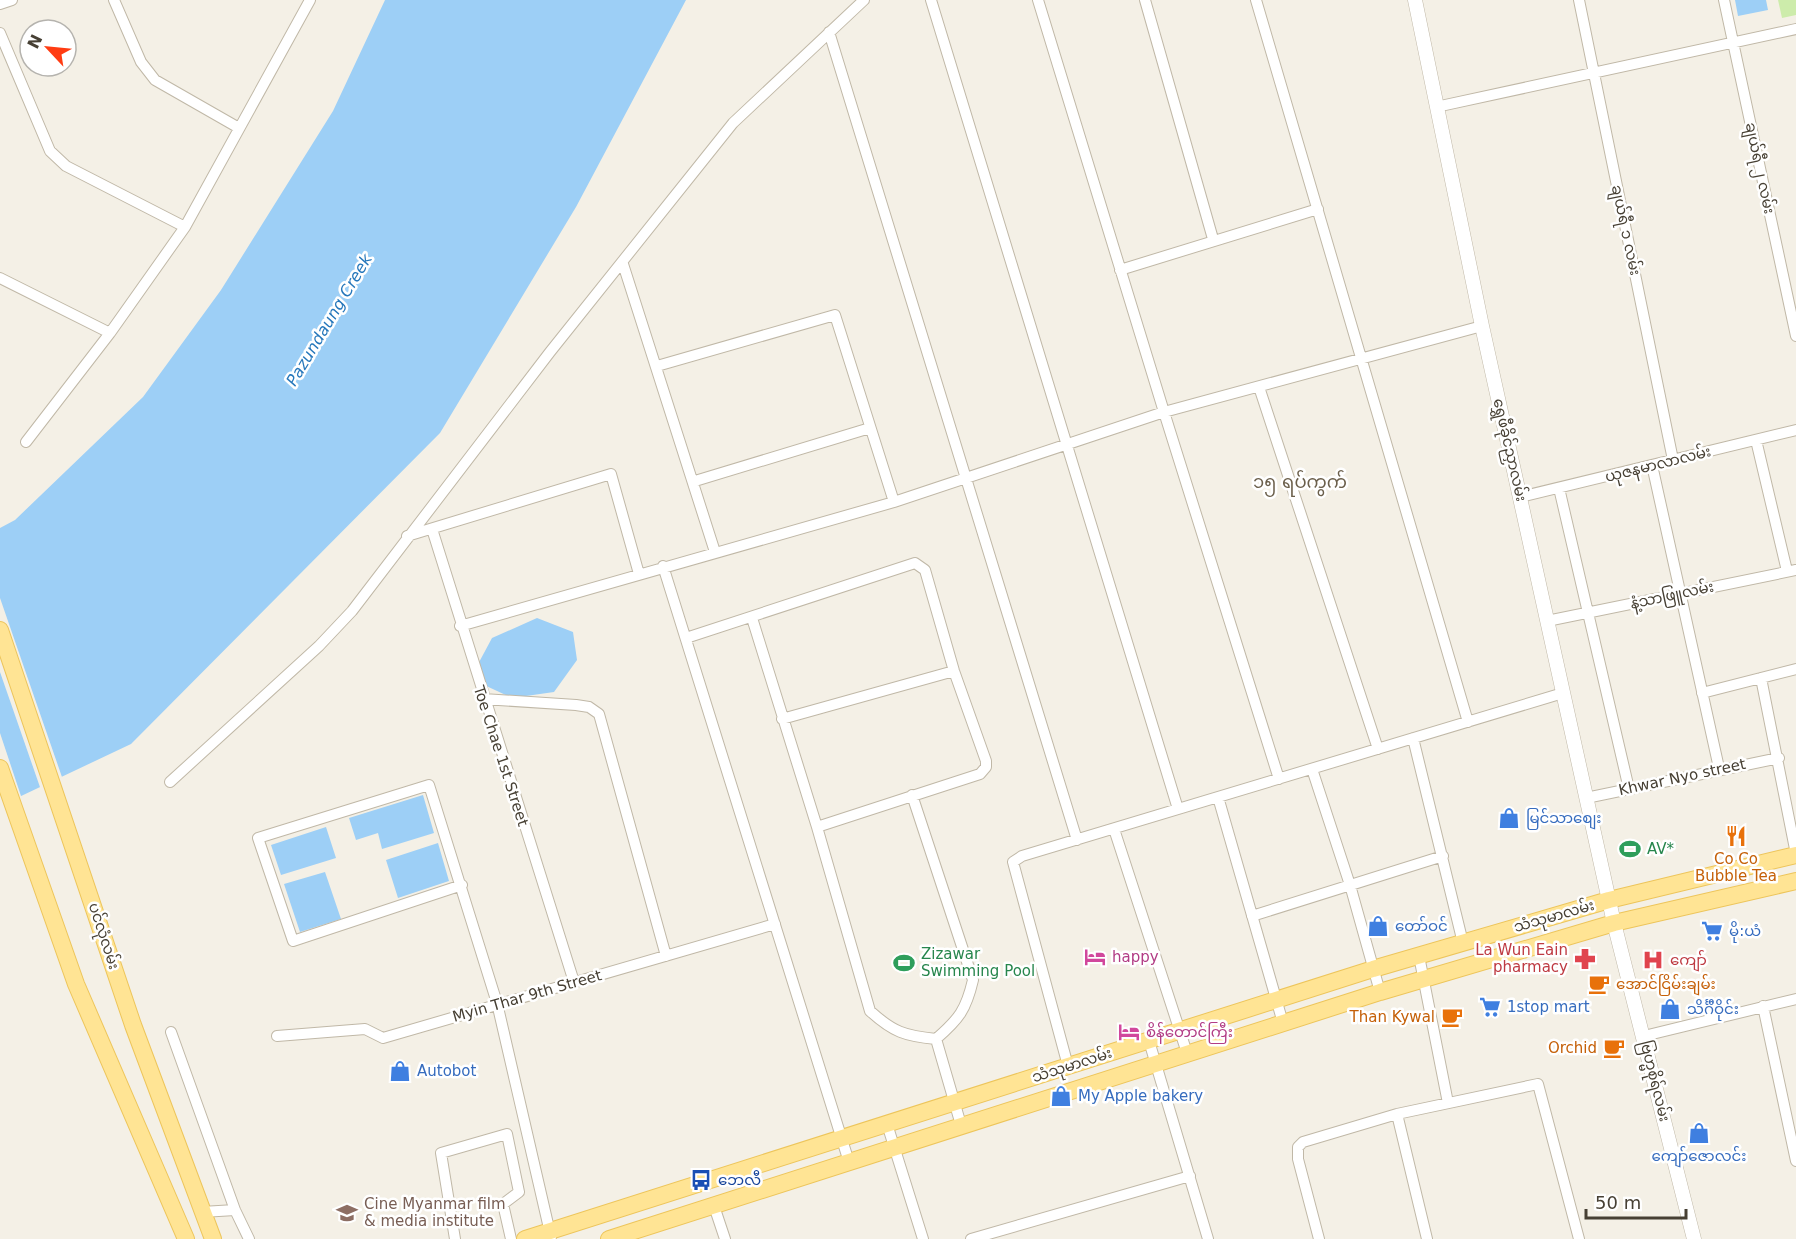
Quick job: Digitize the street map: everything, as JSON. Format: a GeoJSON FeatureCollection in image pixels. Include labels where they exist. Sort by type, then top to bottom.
{"type":"FeatureCollection","features":[{"type":"Feature","properties":{"kind":"main road","name":"ပင်လုံလမ်း"},"geometry":{"type":"LineString","coordinates":[[0,630],[133,1025],[213,1239]]}},
{"type":"Feature","properties":{"kind":"main road"},"geometry":{"type":"LineString","coordinates":[[0,768],[76,984],[186,1239]]}},
{"type":"Feature","properties":{"kind":"main road","name":"သံသုမာလမ်း"},"geometry":{"type":"LineString","coordinates":[[525,1239],[550,1235],[666,1193],[1373,969],[1609,900],[1796,854]]}},
{"type":"Feature","properties":{"kind":"main road","name":"သံသုမာလမ်း"},"geometry":{"type":"LineString","coordinates":[[609,1239],[1423,979],[1614,923],[1796,881]]}},
{"type":"Feature","properties":{"kind":"main road"},"geometry":{"type":"LineString","coordinates":[[666,1193],[676,1219]]}},
{"type":"Feature","properties":{"kind":"street"},"geometry":{"type":"LineString","coordinates":[[0,4],[12,0]]}},
{"type":"Feature","properties":{"kind":"street"},"geometry":{"type":"LineString","coordinates":[[114,0],[141,62],[155,80],[239,128]]}},
{"type":"Feature","properties":{"kind":"street"},"geometry":{"type":"LineString","coordinates":[[26,442],[110,333],[185,227],[310,0]]}},
{"type":"Feature","properties":{"kind":"street"},"geometry":{"type":"LineString","coordinates":[[170,782],[326,639],[352,611],[407,536],[733,123],[864,0]]}},
{"type":"Feature","properties":{"kind":"street"},"geometry":{"type":"LineString","coordinates":[[931,0],[1178,809]]}},
{"type":"Feature","properties":{"kind":"street"},"geometry":{"type":"LineString","coordinates":[[1038,0],[1279,779]]}},
{"type":"Feature","properties":{"kind":"street"},"geometry":{"type":"LineString","coordinates":[[1145,0],[1213,239]]}},
{"type":"Feature","properties":{"kind":"street"},"geometry":{"type":"LineString","coordinates":[[1256,0],[1468,722]]}},
{"type":"Feature","properties":{"kind":"street","name":"ရွှေဖီခိုင်ညှာလမ်း"},"geometry":{"type":"LineString","coordinates":[[1415,0],[1482,326],[1609,900]]}},
{"type":"Feature","properties":{"kind":"street","name":"ချယ်ရီ ၁ လမ်း"},"geometry":{"type":"LineString","coordinates":[[1579,0],[1673,460]]}},
{"type":"Feature","properties":{"kind":"street","name":"ချယ်ရီ ၂ လမ်း"},"geometry":{"type":"LineString","coordinates":[[1724,0],[1796,336]]}},
{"type":"Feature","properties":{"kind":"street"},"geometry":{"type":"LineString","coordinates":[[1436,107],[1796,29]]}},
{"type":"Feature","properties":{"kind":"street"},"geometry":{"type":"LineString","coordinates":[[830,32],[1077,840]]}},
{"type":"Feature","properties":{"kind":"street"},"geometry":{"type":"LineString","coordinates":[[0,33],[50,151],[66,166],[185,227]]}},
{"type":"Feature","properties":{"kind":"street"},"geometry":{"type":"LineString","coordinates":[[1120,270],[1213,239],[1318,209]]}},
{"type":"Feature","properties":{"kind":"street"},"geometry":{"type":"LineString","coordinates":[[623,264],[695,482],[715,552]]}},
{"type":"Feature","properties":{"kind":"street"},"geometry":{"type":"LineString","coordinates":[[0,278],[110,333]]}},
{"type":"Feature","properties":{"kind":"street"},"geometry":{"type":"LineString","coordinates":[[657,366],[835,315],[894,502]]}},
{"type":"Feature","properties":{"kind":"street"},"geometry":{"type":"LineString","coordinates":[[460,626],[663,566],[894,502],[966,476],[1164,412],[1482,326]]}},
{"type":"Feature","properties":{"kind":"street"},"geometry":{"type":"LineString","coordinates":[[1259,387],[1378,749]]}},
{"type":"Feature","properties":{"kind":"street"},"geometry":{"type":"LineString","coordinates":[[695,482],[870,428]]}},
{"type":"Feature","properties":{"kind":"street","name":"ယုဇနမာလာလမ်း"},"geometry":{"type":"LineString","coordinates":[[1520,497],[1796,430]]}},
{"type":"Feature","properties":{"kind":"street"},"geometry":{"type":"LineString","coordinates":[[1756,440],[1792,570]]}},
{"type":"Feature","properties":{"kind":"street"},"geometry":{"type":"LineString","coordinates":[[1652,465],[1719,768]]}},
{"type":"Feature","properties":{"kind":"street"},"geometry":{"type":"LineString","coordinates":[[407,536],[611,474],[639,574]]}},
{"type":"Feature","properties":{"kind":"street"},"geometry":{"type":"LineString","coordinates":[[1559,488],[1629,789]]}},
{"type":"Feature","properties":{"kind":"street","name":"Toe Chae 1st Street"},"geometry":{"type":"LineString","coordinates":[[432,529],[460,626],[574,982]]}},
{"type":"Feature","properties":{"kind":"street"},"geometry":{"type":"LineString","coordinates":[[686,638],[915,563],[925,570],[954,671],[986,761],[986,767],[980,774],[817,826]]}},
{"type":"Feature","properties":{"kind":"street"},"geometry":{"type":"LineString","coordinates":[[663,566],[849,1162]]}},
{"type":"Feature","properties":{"kind":"street","name":"နံ့သာဖြူလမ်း"},"geometry":{"type":"LineString","coordinates":[[1547,621],[1792,570]]}},
{"type":"Feature","properties":{"kind":"street"},"geometry":{"type":"LineString","coordinates":[[752,618],[817,826],[870,1011],[889,1029],[913,1037],[936,1039],[954,1023],[967,1006],[973,980],[912,795]]}},
{"type":"Feature","properties":{"kind":"street"},"geometry":{"type":"LineString","coordinates":[[1702,693],[1796,669]]}},
{"type":"Feature","properties":{"kind":"street"},"geometry":{"type":"LineString","coordinates":[[782,719],[954,671]]}},
{"type":"Feature","properties":{"kind":"street"},"geometry":{"type":"LineString","coordinates":[[1761,678],[1779,758],[1796,854]]}},
{"type":"Feature","properties":{"kind":"street"},"geometry":{"type":"LineString","coordinates":[[1068,1066],[1013,862],[1022,856],[1563,693]]}},
{"type":"Feature","properties":{"kind":"street"},"geometry":{"type":"LineString","coordinates":[[483,699],[576,705],[589,707],[599,714],[666,956]]}},
{"type":"Feature","properties":{"kind":"street"},"geometry":{"type":"LineString","coordinates":[[1413,738],[1463,943]]}},
{"type":"Feature","properties":{"kind":"street","name":"Khwar Nyo street"},"geometry":{"type":"LineString","coordinates":[[1586,798],[1719,768],[1779,758]]}},
{"type":"Feature","properties":{"kind":"street"},"geometry":{"type":"LineString","coordinates":[[1312,769],[1350,885],[1380,992]]}},
{"type":"Feature","properties":{"kind":"street"},"geometry":{"type":"LineString","coordinates":[[462,885],[293,941],[258,838],[429,784],[462,885],[497,1003],[550,1235]]}},
{"type":"Feature","properties":{"kind":"street"},"geometry":{"type":"LineString","coordinates":[[1218,797],[1283,1023]]}},
{"type":"Feature","properties":{"kind":"street"},"geometry":{"type":"LineString","coordinates":[[1114,829],[1187,1053]]}},
{"type":"Feature","properties":{"kind":"street"},"geometry":{"type":"LineString","coordinates":[[1252,916],[1443,856]]}},
{"type":"Feature","properties":{"kind":"street","name":"ဗြဟ္မစိုရ်လမ်း"},"geometry":{"type":"LineString","coordinates":[[1609,900],[1694,1239]]}},
{"type":"Feature","properties":{"kind":"street","name":"Myin Thar 9th Street"},"geometry":{"type":"LineString","coordinates":[[277,1036],[365,1029],[383,1038],[775,924]]}},
{"type":"Feature","properties":{"kind":"street"},"geometry":{"type":"LineString","coordinates":[[1419,956],[1448,1102]]}},
{"type":"Feature","properties":{"kind":"street"},"geometry":{"type":"LineString","coordinates":[[1644,1036],[1796,999]]}},
{"type":"Feature","properties":{"kind":"street"},"geometry":{"type":"LineString","coordinates":[[1763,1006],[1790,1107],[1796,1161]]}},
{"type":"Feature","properties":{"kind":"street"},"geometry":{"type":"LineString","coordinates":[[171,1032],[235,1210],[249,1239]]}},
{"type":"Feature","properties":{"kind":"street"},"geometry":{"type":"LineString","coordinates":[[936,1039],[961,1125]]}},
{"type":"Feature","properties":{"kind":"street"},"geometry":{"type":"LineString","coordinates":[[1149,1041],[1208,1239]]}},
{"type":"Feature","properties":{"kind":"street"},"geometry":{"type":"LineString","coordinates":[[1320,1239],[1298,1147],[1304,1142],[1397,1114],[1538,1084],[1579,1239]]}},
{"type":"Feature","properties":{"kind":"street"},"geometry":{"type":"LineString","coordinates":[[1397,1114],[1427,1239]]}},
{"type":"Feature","properties":{"kind":"street"},"geometry":{"type":"LineString","coordinates":[[887,1124],[923,1239]]}},
{"type":"Feature","properties":{"kind":"street"},"geometry":{"type":"LineString","coordinates":[[454,1239],[441,1153],[507,1134],[519,1192],[503,1204],[511,1239]]}},
{"type":"Feature","properties":{"kind":"street"},"geometry":{"type":"LineString","coordinates":[[971,1239],[1190,1176]]}},
{"type":"Feature","properties":{"kind":"street"},"geometry":{"type":"LineString","coordinates":[[714,1206],[725,1239]]}},
{"type":"Feature","properties":{"kind":"street"},"geometry":{"type":"LineString","coordinates":[[202,1212],[235,1210]]}},
{"type":"Feature","properties":{"kind":"green space"},"geometry":{"type":"Polygon","coordinates":[[[1778,0],[1796,0],[1796,15],[1782,18],[1778,0]]]}},
{"type":"Feature","properties":{"kind":"water","name":"Pazundaung Creek"},"geometry":{"type":"Polygon","coordinates":[[[385,0],[686,0],[576,207],[440,433],[131,744],[0,806],[0,528],[15,520],[143,397],[221,290],[333,111],[385,0]]]}},
{"type":"Feature","properties":{"kind":"water"},"geometry":{"type":"Polygon","coordinates":[[[1735,0],[1766,0],[1768,10],[1738,16],[1735,0]]]}},
{"type":"Feature","properties":{"kind":"water"},"geometry":{"type":"Polygon","coordinates":[[[537,618],[573,632],[577,660],[554,692],[512,698],[482,684],[477,666],[492,638],[537,618]]]}},
{"type":"Feature","properties":{"kind":"water"},"geometry":{"type":"Polygon","coordinates":[[[423,795],[434,833],[382,849],[378,833],[356,840],[349,818],[423,795]]]}},
{"type":"Feature","properties":{"kind":"water"},"geometry":{"type":"Polygon","coordinates":[[[326,827],[336,858],[281,875],[271,845],[326,827]]]}},
{"type":"Feature","properties":{"kind":"water"},"geometry":{"type":"Polygon","coordinates":[[[438,843],[449,881],[398,898],[386,860],[438,843]]]}},
{"type":"Feature","properties":{"kind":"water"},"geometry":{"type":"Polygon","coordinates":[[[325,872],[341,919],[300,932],[284,884],[325,872]]]}},
{"type":"Feature","properties":{"kind":"pier"},"geometry":{"type":"Polygon","coordinates":[[[0,598],[63,780],[41,790],[0,672],[0,598]]]}},
{"type":"Feature","properties":{"kind":"pier"},"geometry":{"type":"Polygon","coordinates":[[[0,733],[22,799],[0,809],[0,733]]]}},
{"type":"Feature","properties":{"kind":"place","name":"မြင်သာစျေး"},"geometry":{"type":"Point","coordinates":[1509,818]}},
{"type":"Feature","properties":{"kind":"place","name":"Co Co Bubble Tea"},"geometry":{"type":"Point","coordinates":[1736,836]}},
{"type":"Feature","properties":{"kind":"place","name":"AV*"},"geometry":{"type":"Point","coordinates":[1630,849]}},
{"type":"Feature","properties":{"kind":"place","name":"တော်ဝင်"},"geometry":{"type":"Point","coordinates":[1378,926]}},
{"type":"Feature","properties":{"kind":"place","name":"မို:ယံ"},"geometry":{"type":"Point","coordinates":[1712,931]}},
{"type":"Feature","properties":{"kind":"place","name":"happy"},"geometry":{"type":"Point","coordinates":[1095,957]}},
{"type":"Feature","properties":{"kind":"place","name":"La Wun Eain pharmacy"},"geometry":{"type":"Point","coordinates":[1585,959]}},
{"type":"Feature","properties":{"kind":"place","name":"ကျော်"},"geometry":{"type":"Point","coordinates":[1653,960]}},
{"type":"Feature","properties":{"kind":"place","name":"Zizawar Swimming Pool"},"geometry":{"type":"Point","coordinates":[904,963]}},
{"type":"Feature","properties":{"kind":"place","name":"အောင်ငြိမ်းချမ်း"},"geometry":{"type":"Point","coordinates":[1599,984]}},
{"type":"Feature","properties":{"kind":"place","name":"1stop mart"},"geometry":{"type":"Point","coordinates":[1490,1007]}},
{"type":"Feature","properties":{"kind":"place","name":"သိင်္ဂီဝိုင်း"},"geometry":{"type":"Point","coordinates":[1670,1009]}},
{"type":"Feature","properties":{"kind":"place","name":"Than Kywal"},"geometry":{"type":"Point","coordinates":[1452,1017]}},
{"type":"Feature","properties":{"kind":"place","name":"စိန်တောင်ကြီး"},"geometry":{"type":"Point","coordinates":[1129,1032]}},
{"type":"Feature","properties":{"kind":"place","name":"Orchid"},"geometry":{"type":"Point","coordinates":[1614,1048]}},
{"type":"Feature","properties":{"kind":"place","name":"Autobot"},"geometry":{"type":"Point","coordinates":[400,1071]}},
{"type":"Feature","properties":{"kind":"place","name":"My Apple bakery"},"geometry":{"type":"Point","coordinates":[1061,1096]}},
{"type":"Feature","properties":{"kind":"place","name":"ကျော်ဇောလင်း"},"geometry":{"type":"Point","coordinates":[1699,1133]}},
{"type":"Feature","properties":{"kind":"place","name":"ဘေလီ"},"geometry":{"type":"Point","coordinates":[701,1180]}},
{"type":"Feature","properties":{"kind":"place","name":"Cine Myanmar film & media institute"},"geometry":{"type":"Point","coordinates":[347,1213]}},
{"type":"Feature","properties":{"kind":"district","name":"၁၅ ရပ်ကွက်"},"geometry":{"type":"Point","coordinates":[1300,481]}}]}
